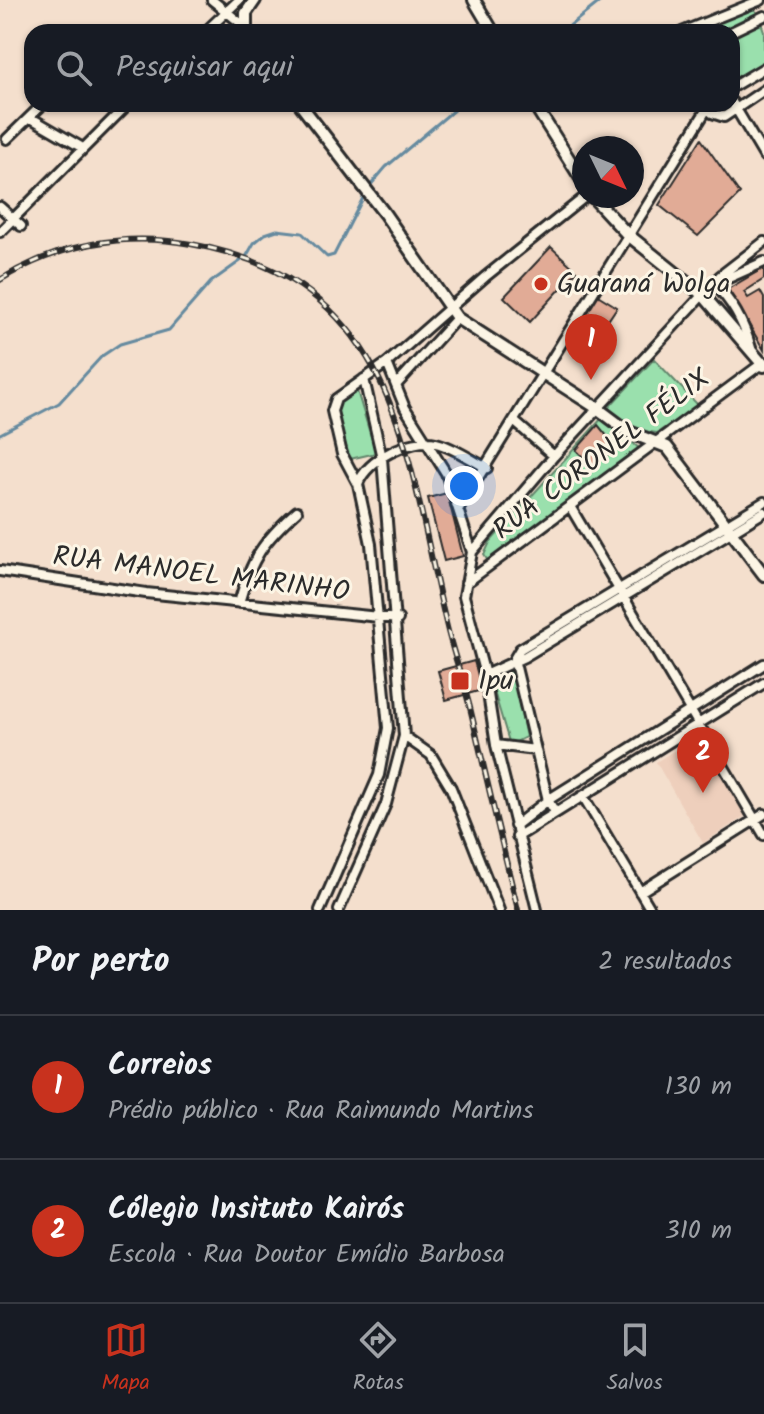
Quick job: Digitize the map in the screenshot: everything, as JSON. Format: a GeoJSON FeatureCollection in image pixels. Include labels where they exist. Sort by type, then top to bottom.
{"type":"FeatureCollection","features":[{"type":"Feature","properties":{"kind":"main road"},"geometry":{"type":"LineString","coordinates":[[245,24],[246,13],[255,0]]}},
{"type":"Feature","properties":{"kind":"main road"},"geometry":{"type":"LineString","coordinates":[[474,0],[488,24]]}},
{"type":"Feature","properties":{"kind":"main road"},"geometry":{"type":"LineString","coordinates":[[306,112],[384,213],[457,318],[629,432],[658,442],[676,455],[764,575]]}},
{"type":"Feature","properties":{"kind":"main road"},"geometry":{"type":"LineString","coordinates":[[539,112],[572,164]]}},
{"type":"Feature","properties":{"kind":"main road"},"geometry":{"type":"LineString","coordinates":[[603,208],[627,234],[703,295],[763,364]]}},
{"type":"Feature","properties":{"kind":"street"},"geometry":{"type":"LineString","coordinates":[[212,0],[239,24]]}},
{"type":"Feature","properties":{"kind":"street"},"geometry":{"type":"LineString","coordinates":[[213,24],[239,0]]}},
{"type":"Feature","properties":{"kind":"street"},"geometry":{"type":"LineString","coordinates":[[702,24],[758,2],[763,18],[740,28]]}},
{"type":"Feature","properties":{"kind":"street"},"geometry":{"type":"LineString","coordinates":[[740,82],[764,68]]}},
{"type":"Feature","properties":{"kind":"street"},"geometry":{"type":"LineString","coordinates":[[740,103],[764,90]]}},
{"type":"Feature","properties":{"kind":"street"},"geometry":{"type":"LineString","coordinates":[[7,139],[36,112]]}},
{"type":"Feature","properties":{"kind":"street"},"geometry":{"type":"LineString","coordinates":[[0,232],[81,147],[119,112]]}},
{"type":"Feature","properties":{"kind":"street"},"geometry":{"type":"LineString","coordinates":[[460,507],[487,468],[540,374],[703,112]]}},
{"type":"Feature","properties":{"kind":"street"},"geometry":{"type":"LineString","coordinates":[[738,112],[764,156]]}},
{"type":"Feature","properties":{"kind":"street"},"geometry":{"type":"LineString","coordinates":[[31,118],[81,147]]}},
{"type":"Feature","properties":{"kind":"street"},"geometry":{"type":"LineString","coordinates":[[0,207],[21,226]]}},
{"type":"Feature","properties":{"kind":"street"},"geometry":{"type":"LineString","coordinates":[[332,910],[321,907],[379,775],[388,728],[371,544],[358,484],[342,454],[332,411],[336,399],[387,363],[449,307],[572,207]]}},
{"type":"Feature","properties":{"kind":"street"},"geometry":{"type":"LineString","coordinates":[[472,552],[597,408],[703,295],[764,242]]}},
{"type":"Feature","properties":{"kind":"street"},"geometry":{"type":"LineString","coordinates":[[714,284],[764,262]]}},
{"type":"Feature","properties":{"kind":"street"},"geometry":{"type":"LineString","coordinates":[[714,284],[727,296],[746,327],[751,348]]}},
{"type":"Feature","properties":{"kind":"street"},"geometry":{"type":"LineString","coordinates":[[397,384],[457,318]]}},
{"type":"Feature","properties":{"kind":"street"},"geometry":{"type":"LineString","coordinates":[[387,363],[405,408],[438,457],[460,507],[472,552],[464,596],[485,675],[496,745],[517,837],[537,910]]}},
{"type":"Feature","properties":{"kind":"street","name":"RUA CORONEL FÉLIX"},"geometry":{"type":"LineString","coordinates":[[466,583],[763,364]]}},
{"type":"Feature","properties":{"kind":"street"},"geometry":{"type":"LineString","coordinates":[[339,910],[386,804],[404,736],[398,619],[382,458],[364,379]]}},
{"type":"Feature","properties":{"kind":"street"},"geometry":{"type":"LineString","coordinates":[[515,422],[554,456]]}},
{"type":"Feature","properties":{"kind":"street"},"geometry":{"type":"LineString","coordinates":[[358,484],[362,472],[382,458],[425,441],[440,444],[487,468]]}},
{"type":"Feature","properties":{"kind":"street"},"geometry":{"type":"LineString","coordinates":[[485,675],[514,659],[520,649],[621,593],[730,527],[764,502]]}},
{"type":"Feature","properties":{"kind":"street"},"geometry":{"type":"LineString","coordinates":[[571,508],[764,835]]}},
{"type":"Feature","properties":{"kind":"street"},"geometry":{"type":"LineString","coordinates":[[239,603],[249,566],[271,534],[297,511]]}},
{"type":"Feature","properties":{"kind":"street"},"geometry":{"type":"LineString","coordinates":[[730,527],[764,512]]}},
{"type":"Feature","properties":{"kind":"street","name":"RUA MANOEL MARINHO"},"geometry":{"type":"LineString","coordinates":[[0,571],[239,603],[398,619]]}},
{"type":"Feature","properties":{"kind":"street"},"geometry":{"type":"LineString","coordinates":[[514,659],[548,800],[555,812]]}},
{"type":"Feature","properties":{"kind":"street"},"geometry":{"type":"LineString","coordinates":[[515,826],[548,800],[764,664]]}},
{"type":"Feature","properties":{"kind":"street"},"geometry":{"type":"LineString","coordinates":[[517,837],[764,683]]}},
{"type":"Feature","properties":{"kind":"street"},"geometry":{"type":"LineString","coordinates":[[404,736],[431,755],[451,788],[499,910]]}},
{"type":"Feature","properties":{"kind":"street"},"geometry":{"type":"LineString","coordinates":[[496,745],[535,750]]}},
{"type":"Feature","properties":{"kind":"street"},"geometry":{"type":"LineString","coordinates":[[583,796],[651,910]]}},
{"type":"Feature","properties":{"kind":"street"},"geometry":{"type":"LineString","coordinates":[[640,892],[764,814]]}},
{"type":"Feature","properties":{"kind":"shaded area"},"geometry":{"type":"Polygon","coordinates":[[[697,736],[745,816],[703,843],[656,762],[697,736]]]}},
{"type":"Feature","properties":{"kind":"green space"},"geometry":{"type":"Polygon","coordinates":[[[753,7],[759,16],[740,25],[712,24],[753,7]]]}},
{"type":"Feature","properties":{"kind":"green space"},"geometry":{"type":"Polygon","coordinates":[[[760,20],[764,31],[764,66],[740,80],[740,31],[760,20]]]}},
{"type":"Feature","properties":{"kind":"green space"},"geometry":{"type":"Polygon","coordinates":[[[654,359],[698,405],[657,433],[636,430],[607,409],[654,359]]]}},
{"type":"Feature","properties":{"kind":"green space"},"geometry":{"type":"Polygon","coordinates":[[[357,391],[376,453],[350,459],[337,417],[339,403],[357,391]]]}},
{"type":"Feature","properties":{"kind":"green space"},"geometry":{"type":"Polygon","coordinates":[[[603,417],[641,450],[488,561],[484,555],[490,542],[603,417]]]}},
{"type":"Feature","properties":{"kind":"green space"},"geometry":{"type":"Polygon","coordinates":[[[512,671],[526,737],[510,745],[492,685],[512,671]]]}},
{"type":"Feature","properties":{"kind":"building"},"geometry":{"type":"Polygon","coordinates":[[[701,139],[740,194],[698,236],[659,205],[701,139]]]}},
{"type":"Feature","properties":{"kind":"building","name":"Guaraná Wolga"},"geometry":{"type":"Polygon","coordinates":[[[551,247],[577,271],[530,322],[504,297],[551,247]]]}},
{"type":"Feature","properties":{"kind":"building"},"geometry":{"type":"Polygon","coordinates":[[[764,268],[764,279],[744,292],[748,298],[760,291],[764,298],[764,350],[728,289],[764,268]]]}},
{"type":"Feature","properties":{"kind":"building"},"geometry":{"type":"Polygon","coordinates":[[[596,294],[617,307],[587,352],[567,339],[596,294]]]}},
{"type":"Feature","properties":{"kind":"building"},"geometry":{"type":"Polygon","coordinates":[[[598,425],[617,448],[592,466],[576,450],[598,425]]]}},
{"type":"Feature","properties":{"kind":"building"},"geometry":{"type":"Polygon","coordinates":[[[447,493],[463,556],[444,561],[428,498],[447,493]]]}},
{"type":"Feature","properties":{"kind":"building","name":"Ipu"},"geometry":{"type":"Polygon","coordinates":[[[474,661],[482,690],[446,700],[438,671],[474,661]]]}},
{"type":"Feature","properties":{"kind":"waterway"},"geometry":{"type":"LineString","coordinates":[[572,24],[602,0]]}},
{"type":"Feature","properties":{"kind":"waterway"},"geometry":{"type":"LineString","coordinates":[[369,187],[386,167],[451,112]]}},
{"type":"Feature","properties":{"kind":"waterway"},"geometry":{"type":"LineString","coordinates":[[0,434],[59,403],[102,356],[120,344],[169,330],[211,282],[246,257],[254,243],[265,234],[277,230],[302,233],[327,257],[334,255],[365,194]]}},
{"type":"Feature","properties":{"kind":"railway"},"geometry":{"type":"LineString","coordinates":[[0,280],[45,258],[92,244],[141,240],[191,244],[260,264],[313,295],[353,336],[382,384],[402,438],[518,910]]}},
{"type":"Feature","properties":{"kind":"place","name":"Guaraná Wolga"},"geometry":{"type":"Point","coordinates":[541,284]}},
{"type":"Feature","properties":{"kind":"place","name":"Correios"},"geometry":{"type":"Point","coordinates":[591,380]}},
{"type":"Feature","properties":{"kind":"place","name":"Ipu"},"geometry":{"type":"Point","coordinates":[460,681]}},
{"type":"Feature","properties":{"kind":"place","name":"Cólegio Insituto Kairós"},"geometry":{"type":"Point","coordinates":[703,793]}}]}
